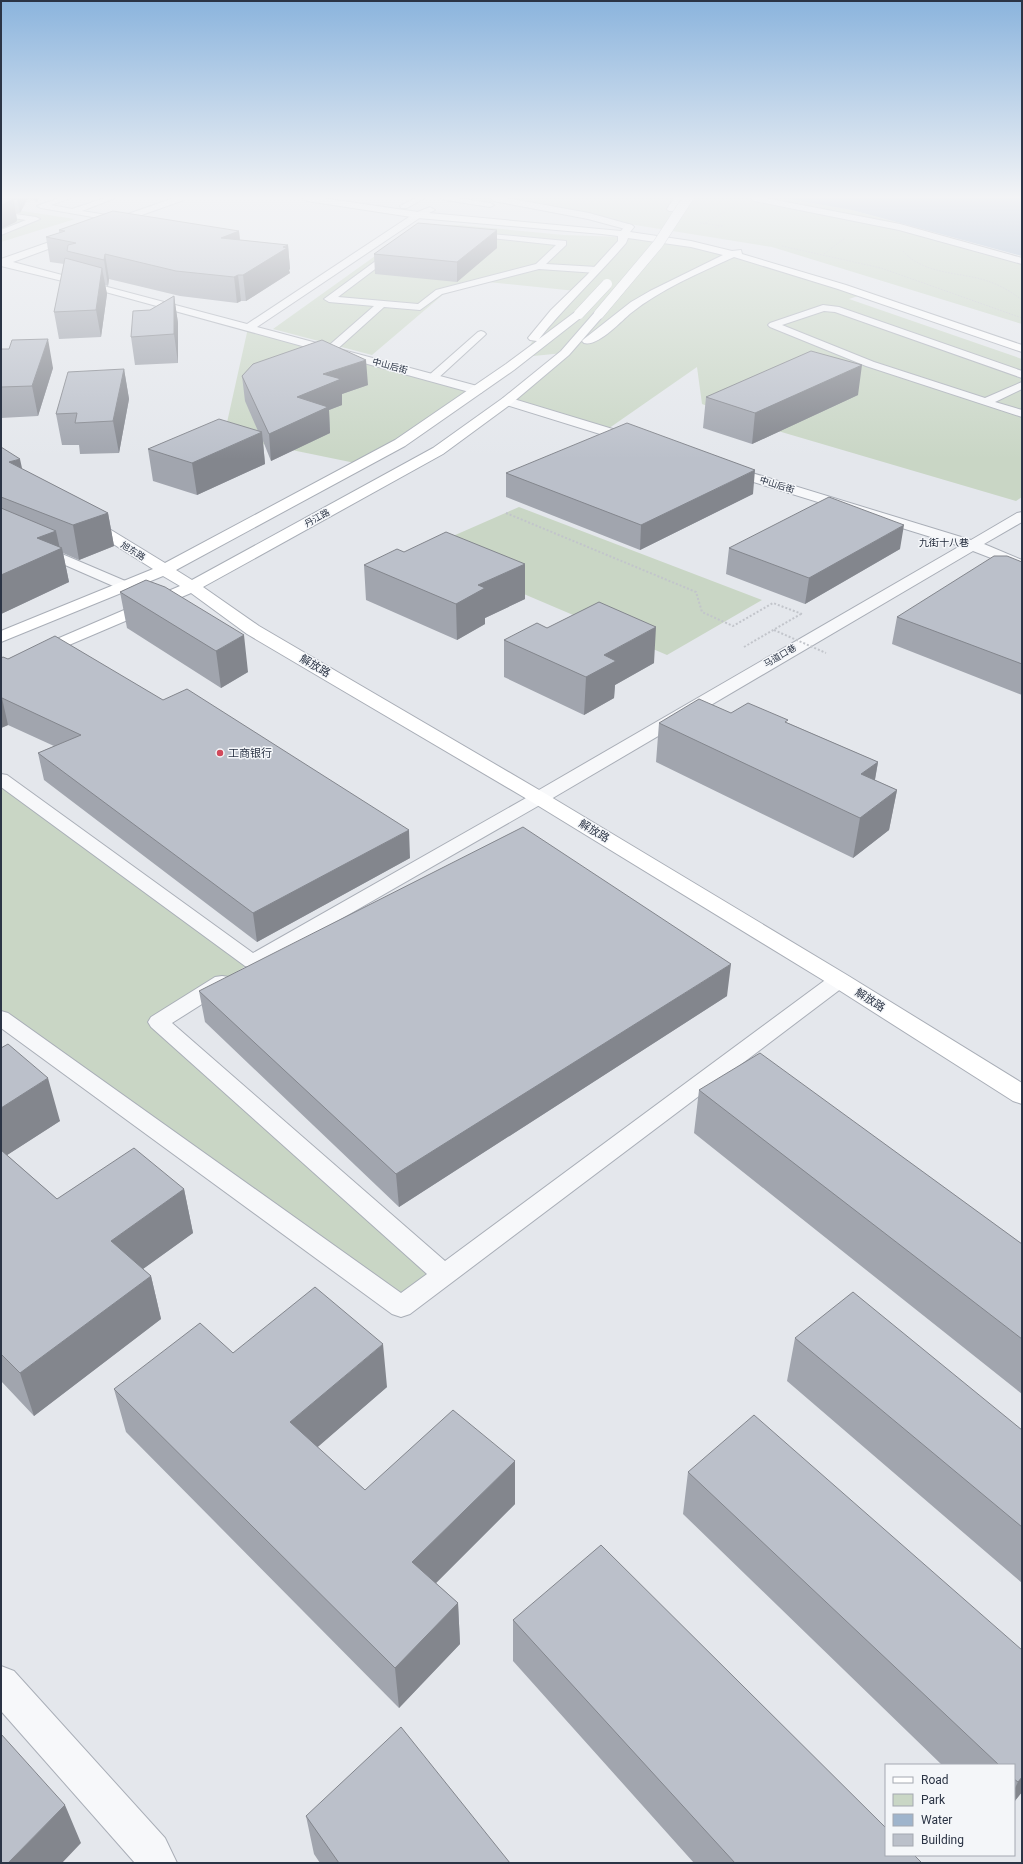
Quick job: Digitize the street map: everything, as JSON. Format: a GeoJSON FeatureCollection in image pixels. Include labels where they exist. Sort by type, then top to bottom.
{"type":"FeatureCollection","features":[{"type":"Feature","properties":{"kind":"main road"},"geometry":{"type":"LineString","coordinates":[[523,357],[539,330],[582,285]]}},
{"type":"Feature","properties":{"kind":"main road"},"geometry":{"type":"LineString","coordinates":[[1,637],[164,570],[400,443],[523,357],[579,314],[607,285]]}},
{"type":"Feature","properties":{"kind":"main road","name":"丹江路"},"geometry":{"type":"LineString","coordinates":[[1,669],[192,587],[438,451],[507,401],[566,353],[625,285]]}},
{"type":"Feature","properties":{"kind":"main road"},"geometry":{"type":"LineString","coordinates":[[566,353],[597,336],[641,301],[667,285]]}},
{"type":"Feature","properties":{"kind":"main road"},"geometry":{"type":"LineString","coordinates":[[835,285],[1022,349]]}},
{"type":"Feature","properties":{"kind":"main road"},"geometry":{"type":"LineString","coordinates":[[862,285],[1014,335]]}},
{"type":"Feature","properties":{"kind":"main road","name":"旭东路"},"geometry":{"type":"LineString","coordinates":[[75,514],[164,570]]}},
{"type":"Feature","properties":{"kind":"main road","name":"解放路"},"geometry":{"type":"LineString","coordinates":[[164,570],[192,587],[253,630],[539,798],[1019,1090]]}},
{"type":"Feature","properties":{"kind":"street","name":"中山后街"},"geometry":{"type":"LineString","coordinates":[[91,285],[477,390]]}},
{"type":"Feature","properties":{"kind":"street"},"geometry":{"type":"LineString","coordinates":[[248,328],[313,285]]}},
{"type":"Feature","properties":{"kind":"street"},"geometry":{"type":"LineString","coordinates":[[507,401],[650,445]]}},
{"type":"Feature","properties":{"kind":"street","name":"中山后街"},"geometry":{"type":"LineString","coordinates":[[710,464],[972,545],[1022,565]]}},
{"type":"Feature","properties":{"kind":"street","name":"马道口巷"},"geometry":{"type":"LineString","coordinates":[[539,798],[1022,516]]}},
{"type":"Feature","properties":{"kind":"street"},"geometry":{"type":"LineString","coordinates":[[1,1684],[149,1859]]}},
{"type":"Feature","properties":{"kind":"lane"},"geometry":{"type":"LineString","coordinates":[[349,285],[329,299],[420,307],[439,292],[466,285]]}},
{"type":"Feature","properties":{"kind":"lane"},"geometry":{"type":"LineString","coordinates":[[330,350],[382,304]]}},
{"type":"Feature","properties":{"kind":"lane"},"geometry":{"type":"LineString","coordinates":[[1022,375],[836,309],[823,308],[773,325],[870,364],[1022,414]]}},
{"type":"Feature","properties":{"kind":"lane"},"geometry":{"type":"LineString","coordinates":[[432,378],[480,334]]}},
{"type":"Feature","properties":{"kind":"lane"},"geometry":{"type":"LineString","coordinates":[[986,402],[1022,385]]}},
{"type":"Feature","properties":{"kind":"lane"},"geometry":{"type":"LineString","coordinates":[[1,532],[125,586]]}},
{"type":"Feature","properties":{"kind":"lane"},"geometry":{"type":"LineString","coordinates":[[1,779],[252,962],[256,960]]}},
{"type":"Feature","properties":{"kind":"lane"},"geometry":{"type":"LineString","coordinates":[[444,1275],[158,1022],[256,960],[539,798]]}},
{"type":"Feature","properties":{"kind":"lane"},"geometry":{"type":"LineString","coordinates":[[1,1018],[401,1307],[839,980]]}},
{"type":"Feature","properties":{"kind":"path"},"geometry":{"type":"LineString","coordinates":[[929,285],[1022,318]]}},
{"type":"Feature","properties":{"kind":"path"},"geometry":{"type":"LineString","coordinates":[[997,285],[1008,289],[1022,300]]}},
{"type":"Feature","properties":{"kind":"path"},"geometry":{"type":"LineString","coordinates":[[506,513],[696,592],[702,612],[733,626],[773,603],[802,614],[744,647]]}},
{"type":"Feature","properties":{"kind":"path"},"geometry":{"type":"LineString","coordinates":[[774,630],[826,653]]}},
{"type":"Feature","properties":{"kind":"green space"},"geometry":{"type":"Polygon","coordinates":[[[335,285],[475,285],[446,292],[372,355],[273,329],[335,285]]]}},
{"type":"Feature","properties":{"kind":"green space"},"geometry":{"type":"Polygon","coordinates":[[[517,285],[833,285],[864,294],[849,299],[1022,359],[1022,497],[1016,501],[778,431],[702,404],[697,367],[605,431],[507,401],[564,353],[523,357],[539,330],[576,291],[517,285]]]}},
{"type":"Feature","properties":{"kind":"green space"},"geometry":{"type":"Polygon","coordinates":[[[895,285],[1022,285],[1022,324],[895,285]]]}},
{"type":"Feature","properties":{"kind":"green space"},"geometry":{"type":"Polygon","coordinates":[[[248,328],[477,390],[360,464],[224,436],[248,328]]]}},
{"type":"Feature","properties":{"kind":"green space"},"geometry":{"type":"Polygon","coordinates":[[[519,507],[762,600],[667,655],[421,550],[519,507]]]}},
{"type":"Feature","properties":{"kind":"green space"},"geometry":{"type":"Polygon","coordinates":[[[1,779],[252,962],[159,1022],[444,1275],[401,1307],[1,1018],[1,779]]]}},
{"type":"Feature","properties":{"kind":"building"},"geometry":{"type":"Polygon","coordinates":[[[60,285],[100,285],[96,310],[54,312],[60,285]]]}},
{"type":"Feature","properties":{"kind":"building"},"geometry":{"type":"Polygon","coordinates":[[[174,296],[174,334],[131,337],[133,311],[150,310],[174,296]]]}},
{"type":"Feature","properties":{"kind":"building"},"geometry":{"type":"Polygon","coordinates":[[[48,339],[32,386],[1,387],[1,349],[9,349],[12,340],[48,339]]]}},
{"type":"Feature","properties":{"kind":"building"},"geometry":{"type":"Polygon","coordinates":[[[322,340],[366,360],[323,374],[341,379],[297,397],[328,407],[269,434],[242,376],[253,364],[322,340]]]}},
{"type":"Feature","properties":{"kind":"building"},"geometry":{"type":"Polygon","coordinates":[[[811,351],[862,365],[755,413],[706,397],[811,351]]]}},
{"type":"Feature","properties":{"kind":"building"},"geometry":{"type":"Polygon","coordinates":[[[124,369],[113,421],[75,423],[77,413],[56,414],[68,372],[124,369]]]}},
{"type":"Feature","properties":{"kind":"building"},"geometry":{"type":"Polygon","coordinates":[[[219,419],[262,432],[192,463],[148,449],[219,419]]]}},
{"type":"Feature","properties":{"kind":"building"},"geometry":{"type":"Polygon","coordinates":[[[627,423],[755,470],[641,525],[506,473],[627,423]]]}},
{"type":"Feature","properties":{"kind":"building"},"geometry":{"type":"Polygon","coordinates":[[[1,447],[20,459],[9,462],[108,513],[73,525],[1,497],[1,447]]]}},
{"type":"Feature","properties":{"kind":"building"},"geometry":{"type":"Polygon","coordinates":[[[829,497],[904,525],[809,578],[729,548],[829,497]]]}},
{"type":"Feature","properties":{"kind":"building"},"geometry":{"type":"Polygon","coordinates":[[[1,508],[56,531],[37,538],[62,548],[1,575],[1,508]]]}},
{"type":"Feature","properties":{"kind":"building"},"geometry":{"type":"Polygon","coordinates":[[[446,532],[525,564],[478,585],[485,588],[456,604],[364,565],[397,549],[404,552],[446,532]]]}},
{"type":"Feature","properties":{"kind":"building"},"geometry":{"type":"Polygon","coordinates":[[[994,556],[1007,556],[1022,562],[1022,664],[897,617],[994,556]]]}},
{"type":"Feature","properties":{"kind":"building"},"geometry":{"type":"Polygon","coordinates":[[[146,580],[165,587],[244,635],[216,651],[120,592],[146,580]]]}},
{"type":"Feature","properties":{"kind":"building"},"geometry":{"type":"Polygon","coordinates":[[[599,602],[656,627],[604,655],[616,661],[586,677],[504,640],[537,623],[547,628],[599,602]]]}},
{"type":"Feature","properties":{"kind":"building"},"geometry":{"type":"Polygon","coordinates":[[[55,636],[163,700],[187,689],[409,830],[253,913],[38,753],[81,735],[1,698],[1,658],[3,657],[8,659],[55,636]]]}},
{"type":"Feature","properties":{"kind":"building"},"geometry":{"type":"Polygon","coordinates":[[[699,699],[731,713],[748,703],[788,720],[785,722],[878,762],[861,774],[897,790],[860,818],[659,723],[699,699]]]}},
{"type":"Feature","properties":{"kind":"building"},"geometry":{"type":"Polygon","coordinates":[[[523,827],[731,964],[396,1174],[199,991],[523,827]]]}},
{"type":"Feature","properties":{"kind":"building"},"geometry":{"type":"Polygon","coordinates":[[[8,1044],[48,1078],[1,1108],[1,1048],[8,1044]]]}},
{"type":"Feature","properties":{"kind":"building"},"geometry":{"type":"Polygon","coordinates":[[[760,1053],[1022,1244],[1022,1339],[699,1090],[760,1053]]]}},
{"type":"Feature","properties":{"kind":"building"},"geometry":{"type":"Polygon","coordinates":[[[134,1148],[184,1189],[111,1241],[151,1276],[20,1373],[1,1354],[1,1150],[57,1199],[134,1148]]]}},
{"type":"Feature","properties":{"kind":"building"},"geometry":{"type":"Polygon","coordinates":[[[315,1287],[383,1344],[290,1422],[365,1490],[453,1410],[515,1461],[412,1562],[458,1603],[395,1668],[114,1389],[200,1323],[233,1353],[315,1287]]]}},
{"type":"Feature","properties":{"kind":"building"},"geometry":{"type":"Polygon","coordinates":[[[853,1292],[1022,1430],[1022,1527],[795,1338],[853,1292]]]}},
{"type":"Feature","properties":{"kind":"building"},"geometry":{"type":"Polygon","coordinates":[[[754,1415],[1022,1650],[1022,1777],[1018,1782],[1015,1780],[1015,1764],[998,1764],[688,1472],[754,1415]]]}},
{"type":"Feature","properties":{"kind":"building"},"geometry":{"type":"Polygon","coordinates":[[[601,1545],[885,1827],[885,1856],[915,1856],[922,1863],[735,1863],[513,1620],[601,1545]]]}},
{"type":"Feature","properties":{"kind":"building"},"geometry":{"type":"Polygon","coordinates":[[[401,1727],[510,1863],[339,1863],[306,1816],[401,1727]]]}},
{"type":"Feature","properties":{"kind":"building"},"geometry":{"type":"Polygon","coordinates":[[[1,1734],[65,1805],[8,1863],[1,1863],[1,1734]]]}},
{"type":"Feature","properties":{"kind":"place","name":"工商银行"},"geometry":{"type":"Point","coordinates":[220,753]}},
{"type":"Feature","properties":{"kind":"district","name":"九街十八巷"},"geometry":{"type":"Point","coordinates":[944,542]}}]}
